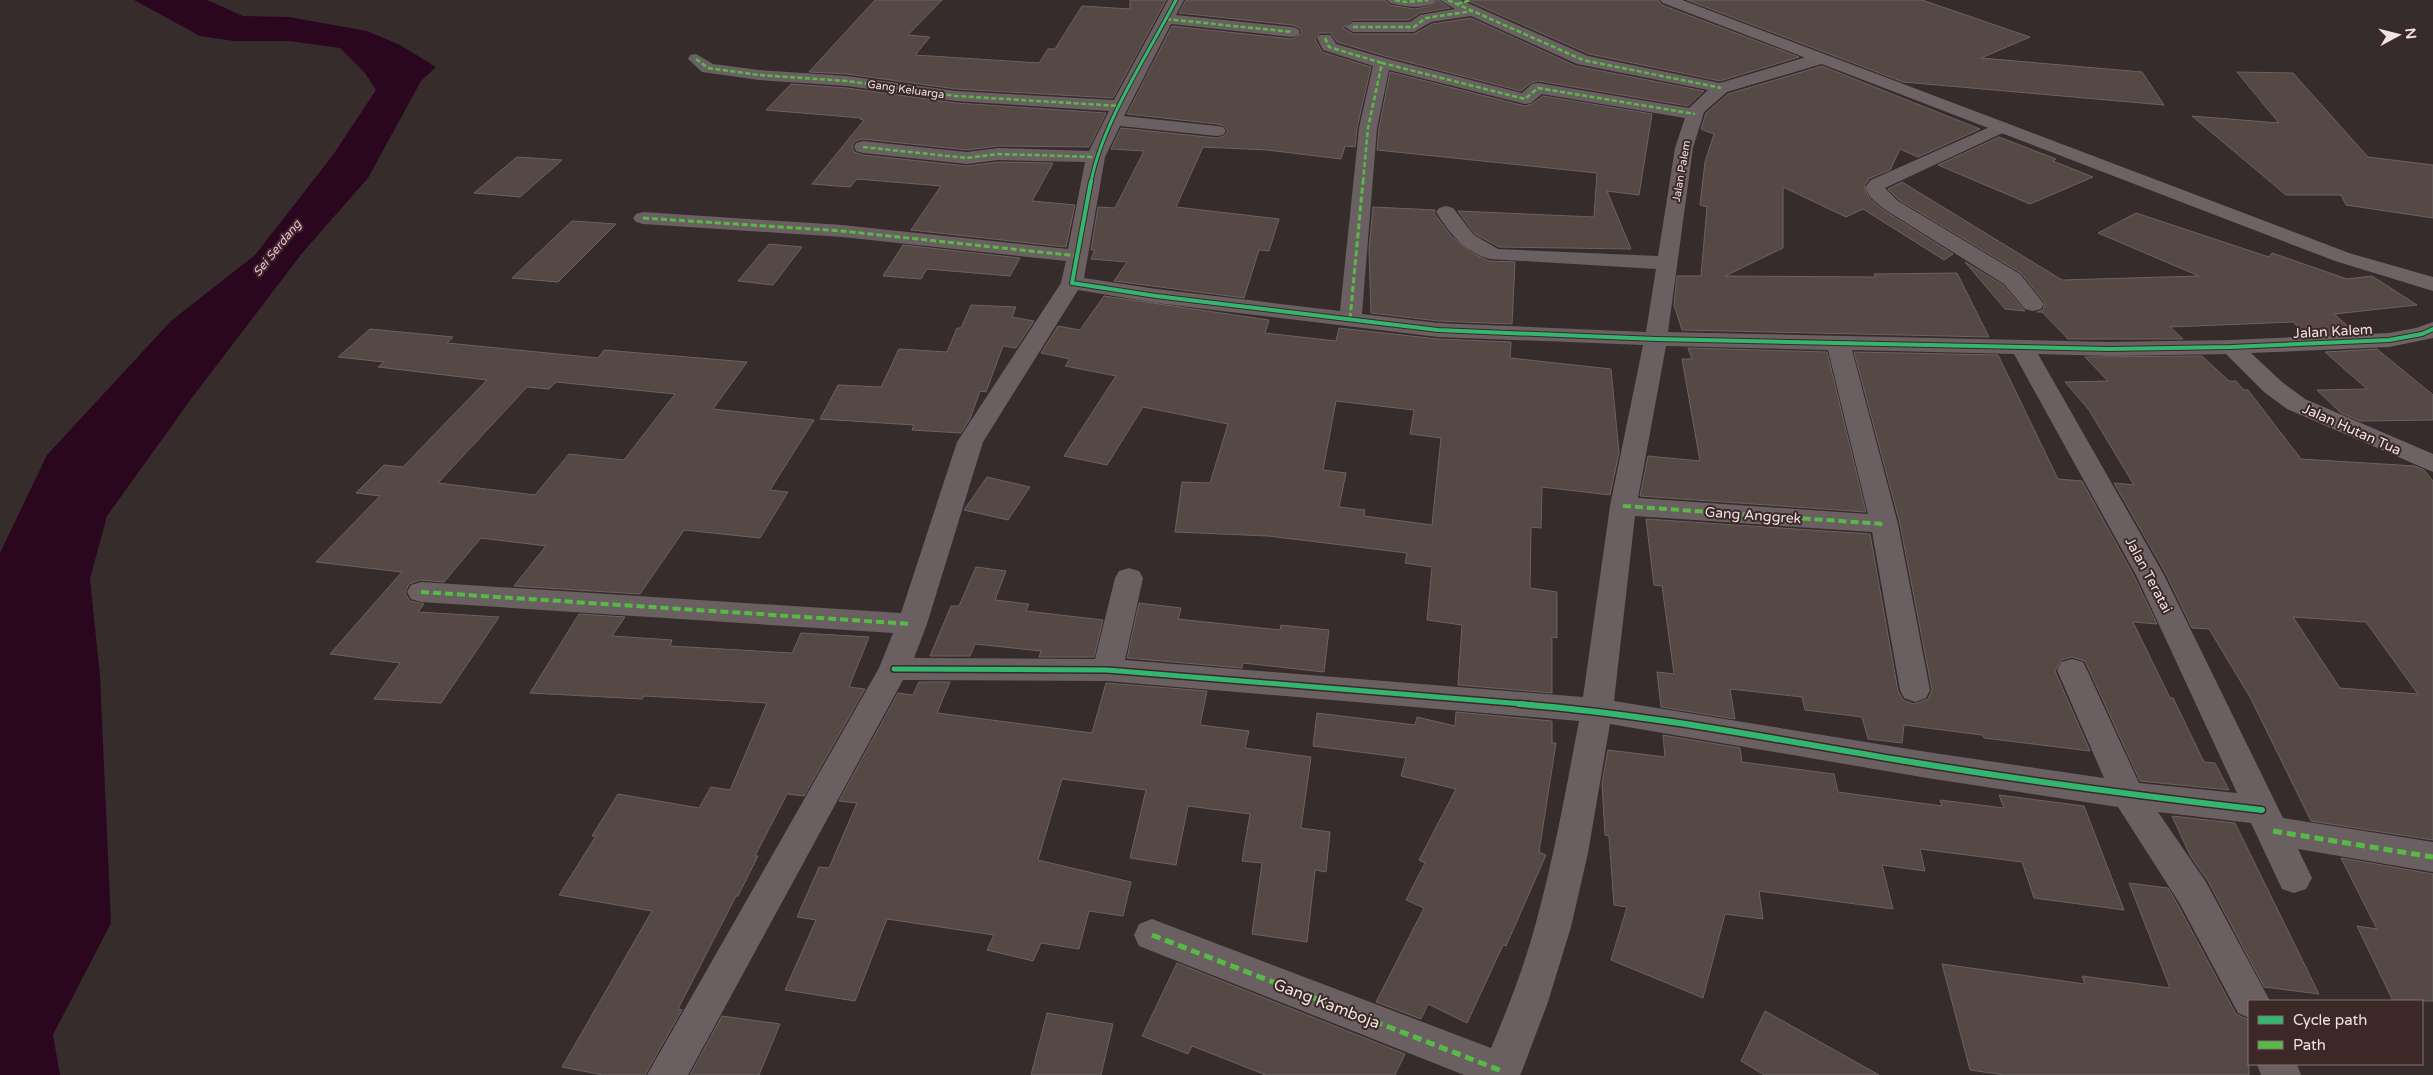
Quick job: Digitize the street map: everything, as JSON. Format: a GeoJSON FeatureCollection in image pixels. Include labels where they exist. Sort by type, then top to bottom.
{"type":"FeatureCollection","features":[{"type":"Feature","properties":{"kind":"main road"},"geometry":{"type":"LineString","coordinates":[[1668,0],[2342,257],[2433,284]]}},
{"type":"Feature","properties":{"kind":"main road","name":"Jalan Kalem"},"geometry":{"type":"LineString","coordinates":[[2231,347],[2388,340],[2422,334],[2433,328]]}},
{"type":"Feature","properties":{"kind":"main road","name":"Jalan Hutan Tua"},"geometry":{"type":"LineString","coordinates":[[2231,347],[2273,387],[2296,404],[2433,464]]}},
{"type":"Feature","properties":{"kind":"street"},"geometry":{"type":"LineString","coordinates":[[667,1075],[894,669],[912,624],[970,442],[1072,283],[1096,157],[1176,0]]}},
{"type":"Feature","properties":{"kind":"street"},"geometry":{"type":"LineString","coordinates":[[1395,0],[1405,2],[1428,0]]}},
{"type":"Feature","properties":{"kind":"street"},"geometry":{"type":"LineString","coordinates":[[1352,27],[1414,27],[1420,25],[1426,18],[1462,4],[1584,60],[1721,88]]}},
{"type":"Feature","properties":{"kind":"street"},"geometry":{"type":"LineString","coordinates":[[1166,19],[1292,32]]}},
{"type":"Feature","properties":{"kind":"street"},"geometry":{"type":"LineString","coordinates":[[1325,38],[1329,47],[1382,63],[1524,99],[1538,88],[1695,114]]}},
{"type":"Feature","properties":{"kind":"street","name":"Gang Keluarga"},"geometry":{"type":"LineString","coordinates":[[696,59],[708,68],[759,75],[847,81],[956,96],[1117,113],[1217,131]]}},
{"type":"Feature","properties":{"kind":"street","name":"Jalan Palem"},"geometry":{"type":"LineString","coordinates":[[1501,1073],[1529,1002],[1553,927],[1571,852],[1597,710],[1623,506],[1656,338],[1684,148],[1695,114],[1721,88],[1819,59]]}},
{"type":"Feature","properties":{"kind":"street"},"geometry":{"type":"LineString","coordinates":[[1350,319],[1368,128],[1382,63]]}},
{"type":"Feature","properties":{"kind":"street"},"geometry":{"type":"LineString","coordinates":[[2001,127],[1875,187],[1877,193],[1891,205],[2012,279],[2033,304]]}},
{"type":"Feature","properties":{"kind":"street"},"geometry":{"type":"LineString","coordinates":[[863,147],[967,158],[998,154],[1096,157]]}},
{"type":"Feature","properties":{"kind":"street"},"geometry":{"type":"LineString","coordinates":[[1446,212],[1468,242],[1478,249],[1497,255],[1666,263]]}},
{"type":"Feature","properties":{"kind":"street"},"geometry":{"type":"LineString","coordinates":[[643,218],[842,231],[1078,256]]}},
{"type":"Feature","properties":{"kind":"street"},"geometry":{"type":"LineString","coordinates":[[1072,283],[1156,296],[1438,330],[1656,338],[2109,349],[2231,347]]}},
{"type":"Feature","properties":{"kind":"street"},"geometry":{"type":"LineString","coordinates":[[1838,342],[1884,524],[1915,690]]}},
{"type":"Feature","properties":{"kind":"street","name":"Jalan Teratai"},"geometry":{"type":"LineString","coordinates":[[2022,347],[2150,574],[2294,878]]}},
{"type":"Feature","properties":{"kind":"street","name":"Gang Anggrek"},"geometry":{"type":"LineString","coordinates":[[1623,506],[1884,524]]}},
{"type":"Feature","properties":{"kind":"street"},"geometry":{"type":"LineString","coordinates":[[1107,670],[1129,578]]}},
{"type":"Feature","properties":{"kind":"street"},"geometry":{"type":"LineString","coordinates":[[420,592],[912,624]]}},
{"type":"Feature","properties":{"kind":"street"},"geometry":{"type":"LineString","coordinates":[[894,669],[1107,670],[1597,710],[1927,765],[2128,795],[2267,821],[2433,857]]}},
{"type":"Feature","properties":{"kind":"street"},"geometry":{"type":"LineString","coordinates":[[2072,670],[2128,795],[2193,893],[2250,1000]]}},
{"type":"Feature","properties":{"kind":"street","name":"Gang Kamboja"},"geometry":{"type":"LineString","coordinates":[[1152,935],[1501,1073]]}},
{"type":"Feature","properties":{"kind":"water","name":"Sei Serdang"},"geometry":{"type":"Polygon","coordinates":[[[134,0],[207,0],[243,16],[289,17],[367,31],[400,45],[436,67],[421,81],[368,178],[303,252],[191,399],[107,516],[90,579],[100,676],[111,923],[53,1035],[60,1075],[0,1075],[0,553],[47,455],[171,321],[255,255],[333,155],[376,90],[365,73],[340,48],[289,41],[234,41],[200,36],[134,0]]]}},
{"type":"Feature","properties":{"kind":"building"},"geometry":{"type":"Polygon","coordinates":[[[875,0],[942,0],[908,35],[930,37],[915,55],[1039,63],[1048,49],[1055,49],[1082,6],[1130,9],[1130,0],[1166,0],[1113,98],[956,89],[847,74],[809,72],[875,0]]]}},
{"type":"Feature","properties":{"kind":"building"},"geometry":{"type":"Polygon","coordinates":[[[1186,0],[1385,0],[1390,5],[1414,9],[1427,7],[1438,0],[1450,8],[1420,13],[1409,20],[1353,20],[1343,28],[1353,34],[1414,34],[1432,24],[1471,18],[1576,66],[1704,91],[1688,106],[1538,81],[1531,83],[1521,91],[1388,57],[1337,42],[1331,33],[1319,33],[1315,39],[1322,52],[1371,67],[1357,128],[1355,147],[1345,146],[1341,159],[1267,150],[1203,147],[1176,207],[1279,219],[1269,251],[1259,250],[1244,298],[1114,281],[1127,262],[1091,259],[1095,250],[1091,250],[1098,207],[1115,208],[1144,151],[1111,149],[1121,128],[1217,138],[1224,136],[1228,131],[1224,126],[1217,124],[1127,114],[1172,26],[1292,39],[1302,33],[1300,28],[1292,25],[1179,13],[1186,0]]]}},
{"type":"Feature","properties":{"kind":"building"},"geometry":{"type":"Polygon","coordinates":[[[1466,0],[1658,0],[1662,5],[1799,57],[1720,81],[1589,54],[1466,0]]]}},
{"type":"Feature","properties":{"kind":"building"},"geometry":{"type":"Polygon","coordinates":[[[1687,0],[1922,0],[2030,37],[1981,58],[2142,72],[2164,105],[1903,82],[1687,0]]]}},
{"type":"Feature","properties":{"kind":"building"},"geometry":{"type":"Polygon","coordinates":[[[1822,66],[1980,129],[1918,157],[1900,149],[1890,170],[1870,178],[1864,186],[1869,198],[1883,210],[1953,254],[1944,260],[1863,209],[1846,217],[1783,187],[1783,248],[1725,276],[1876,277],[1874,274],[1957,273],[1989,337],[1682,330],[1674,305],[1677,276],[1701,276],[1707,207],[1700,205],[1705,162],[1714,134],[1701,129],[1706,113],[1728,94],[1822,66]]]}},
{"type":"Feature","properties":{"kind":"building"},"geometry":{"type":"Polygon","coordinates":[[[1390,72],[1525,106],[1532,104],[1543,96],[1652,114],[1639,195],[1607,191],[1631,249],[1499,247],[1475,234],[1458,211],[1594,217],[1597,173],[1377,150],[1379,128],[1390,72]]]}},
{"type":"Feature","properties":{"kind":"building"},"geometry":{"type":"Polygon","coordinates":[[[2237,72],[2293,73],[2368,157],[2433,165],[2433,218],[2346,205],[2341,195],[2286,195],[2192,116],[2279,123],[2237,72]]]}},
{"type":"Feature","properties":{"kind":"building"},"geometry":{"type":"Polygon","coordinates":[[[791,84],[847,88],[956,103],[1106,113],[1089,147],[998,146],[967,150],[863,139],[855,141],[852,146],[854,152],[863,155],[967,166],[998,162],[1053,163],[1032,201],[1075,205],[1066,247],[911,230],[941,186],[857,179],[850,187],[812,184],[864,120],[861,118],[766,110],[791,84]]]}},
{"type":"Feature","properties":{"kind":"building"},"geometry":{"type":"Polygon","coordinates":[[[1999,137],[2056,159],[2053,161],[2093,177],[2030,204],[1938,165],[1999,137]]]}},
{"type":"Feature","properties":{"kind":"building"},"geometry":{"type":"Polygon","coordinates":[[[517,157],[562,160],[520,197],[474,193],[517,157]]]}},
{"type":"Feature","properties":{"kind":"building"},"geometry":{"type":"Polygon","coordinates":[[[1902,182],[2062,280],[2199,276],[2098,233],[2136,213],[2269,257],[2272,253],[2347,279],[2372,276],[2417,305],[2334,314],[2356,333],[2307,335],[2293,322],[2170,327],[2183,339],[2068,339],[2042,312],[2037,312],[2043,310],[2045,303],[2021,273],[1899,200],[1888,189],[1902,182]]]}},
{"type":"Feature","properties":{"kind":"building"},"geometry":{"type":"Polygon","coordinates":[[[1373,207],[1435,210],[1434,213],[1451,236],[1472,253],[1489,261],[1515,262],[1512,324],[1438,321],[1371,313],[1369,249],[1373,207]]]}},
{"type":"Feature","properties":{"kind":"building"},"geometry":{"type":"Polygon","coordinates":[[[572,221],[616,224],[558,282],[512,278],[572,221]]]}},
{"type":"Feature","properties":{"kind":"building"},"geometry":{"type":"Polygon","coordinates":[[[769,244],[802,247],[773,285],[738,281],[769,244]]]}},
{"type":"Feature","properties":{"kind":"building"},"geometry":{"type":"Polygon","coordinates":[[[903,245],[1020,258],[1010,276],[927,269],[921,279],[883,276],[903,245]]]}},
{"type":"Feature","properties":{"kind":"building"},"geometry":{"type":"Polygon","coordinates":[[[1965,262],[2003,285],[2025,311],[2005,309],[1965,262]]]}},
{"type":"Feature","properties":{"kind":"building"},"geometry":{"type":"Polygon","coordinates":[[[1104,296],[1269,320],[1265,333],[1336,341],[1339,328],[1438,339],[1511,342],[1510,358],[1611,369],[1619,453],[1610,495],[1542,487],[1541,528],[1531,527],[1530,588],[1557,592],[1557,638],[1552,637],[1552,693],[1458,685],[1462,625],[1427,620],[1432,567],[1405,563],[1407,553],[1268,536],[1175,532],[1182,482],[1210,483],[1228,424],[1143,407],[1107,465],[1064,456],[1116,376],[1065,366],[1070,359],[1041,353],[1058,326],[1080,330],[1104,296]],[[1336,401],[1323,470],[1346,473],[1339,507],[1365,510],[1364,516],[1432,525],[1441,438],[1410,434],[1414,410],[1336,401]]]}},
{"type":"Feature","properties":{"kind":"building"},"geometry":{"type":"Polygon","coordinates":[[[971,305],[1016,307],[1012,317],[1034,321],[1016,348],[1003,346],[986,392],[980,391],[970,419],[961,433],[912,430],[914,425],[820,419],[838,385],[881,387],[899,349],[947,352],[957,328],[961,328],[971,305]]]}},
{"type":"Feature","properties":{"kind":"building"},"geometry":{"type":"Polygon","coordinates":[[[370,329],[453,337],[447,343],[598,358],[604,350],[747,362],[713,409],[814,420],[770,490],[788,492],[760,538],[684,530],[640,594],[514,586],[546,546],[481,538],[444,582],[420,580],[409,584],[405,593],[410,601],[424,604],[418,612],[499,617],[441,703],[374,699],[400,663],[330,654],[402,572],[316,562],[380,496],[356,493],[384,465],[403,467],[487,380],[378,367],[384,362],[338,357],[370,329]],[[556,382],[549,389],[527,387],[438,483],[535,495],[569,454],[624,460],[675,394],[556,382]]]}},
{"type":"Feature","properties":{"kind":"building"},"geometry":{"type":"Polygon","coordinates":[[[1688,348],[1827,352],[1866,512],[1640,496],[1648,456],[1700,461],[1682,359],[1692,359],[1688,348]]]}},
{"type":"Feature","properties":{"kind":"building"},"geometry":{"type":"Polygon","coordinates":[[[2377,349],[2433,395],[2433,420],[2360,421],[2341,413],[2317,390],[2367,389],[2325,352],[2377,349]]]}},
{"type":"Feature","properties":{"kind":"building"},"geometry":{"type":"Polygon","coordinates":[[[1854,352],[1998,355],[2058,479],[2082,481],[2134,576],[2157,624],[2133,622],[2204,762],[2215,763],[2229,790],[2140,781],[2085,661],[2072,657],[2061,660],[2055,671],[2090,751],[1984,738],[1982,735],[1904,725],[1902,743],[1868,739],[1862,717],[1805,710],[1802,697],[1730,689],[1735,719],[1661,707],[1657,672],[1674,674],[1662,586],[1654,585],[1646,519],[1870,534],[1898,691],[1903,700],[1914,704],[1928,699],[1932,690],[1900,524],[1854,352]]]}},
{"type":"Feature","properties":{"kind":"building"},"geometry":{"type":"Polygon","coordinates":[[[2202,356],[2229,381],[2236,381],[2244,390],[2248,390],[2301,459],[2415,466],[2424,470],[2433,481],[2433,840],[2311,821],[2250,697],[2209,629],[2192,628],[2166,574],[2114,483],[2134,485],[2089,410],[2065,382],[2108,381],[2085,357],[2202,356]],[[2293,617],[2340,688],[2418,694],[2366,622],[2293,617]]]}},
{"type":"Feature","properties":{"kind":"building"},"geometry":{"type":"Polygon","coordinates":[[[987,477],[1030,487],[1008,520],[964,510],[987,477]]]}},
{"type":"Feature","properties":{"kind":"building"},"geometry":{"type":"Polygon","coordinates":[[[976,567],[1006,571],[995,600],[1029,604],[1026,611],[1103,620],[1094,657],[1039,657],[1041,651],[975,644],[970,656],[930,656],[951,606],[959,606],[976,567]]]}},
{"type":"Feature","properties":{"kind":"building"},"geometry":{"type":"Polygon","coordinates":[[[1139,603],[1181,608],[1178,619],[1280,630],[1281,625],[1329,630],[1324,672],[1243,663],[1242,668],[1127,658],[1139,603]]]}},
{"type":"Feature","properties":{"kind":"building"},"geometry":{"type":"Polygon","coordinates":[[[579,614],[625,617],[612,636],[672,640],[670,646],[792,653],[801,633],[869,637],[849,687],[865,689],[804,796],[787,794],[755,856],[758,856],[738,896],[736,896],[678,1009],[682,1010],[645,1075],[603,1075],[562,1067],[652,911],[559,895],[596,836],[592,836],[618,794],[699,808],[711,787],[730,790],[767,703],[644,696],[642,699],[530,693],[579,614]]]}},
{"type":"Feature","properties":{"kind":"building"},"geometry":{"type":"Polygon","coordinates":[[[919,682],[950,682],[937,713],[1092,733],[1106,683],[1207,691],[1200,725],[1249,731],[1245,748],[1311,757],[1301,828],[1330,832],[1326,872],[1315,870],[1307,942],[1252,934],[1262,863],[1242,861],[1250,814],[1188,806],[1176,865],[1130,858],[1146,790],[1062,779],[1038,860],[1131,882],[1123,916],[1089,911],[1079,949],[1041,943],[1033,961],[987,950],[994,935],[887,919],[855,1001],[785,990],[816,920],[797,917],[819,867],[829,868],[857,803],[839,801],[898,693],[913,695],[919,682]]]}},
{"type":"Feature","properties":{"kind":"building"},"geometry":{"type":"Polygon","coordinates":[[[1456,712],[1552,721],[1552,743],[1556,743],[1539,852],[1546,855],[1506,946],[1503,945],[1467,1023],[1428,1004],[1421,1019],[1376,1002],[1424,908],[1406,900],[1425,863],[1419,860],[1456,789],[1401,776],[1406,758],[1313,746],[1317,713],[1415,725],[1417,717],[1455,726],[1456,712]]]}},
{"type":"Feature","properties":{"kind":"building"},"geometry":{"type":"Polygon","coordinates":[[[1663,735],[1740,748],[1742,762],[1834,774],[1838,792],[1942,806],[1940,800],[2004,808],[1999,795],[2084,806],[2124,910],[2034,898],[2022,862],[1920,849],[1925,871],[1882,865],[1893,909],[1759,891],[1763,919],[1725,914],[1703,998],[1611,960],[1627,907],[1614,905],[1609,836],[1605,835],[1602,783],[1608,750],[1665,757],[1663,735]]]}},
{"type":"Feature","properties":{"kind":"building"},"geometry":{"type":"Polygon","coordinates":[[[2172,816],[2235,823],[2319,994],[2264,987],[2208,881],[2191,857],[2172,816]]]}},
{"type":"Feature","properties":{"kind":"building"},"geometry":{"type":"Polygon","coordinates":[[[2341,858],[2433,874],[2433,1001],[2393,1000],[2357,926],[2377,929],[2341,858]]]}},
{"type":"Feature","properties":{"kind":"building"},"geometry":{"type":"Polygon","coordinates":[[[2129,883],[2168,888],[2236,1014],[2248,1020],[2249,1075],[2005,1075],[1970,1070],[1942,964],[2085,984],[2082,976],[2170,988],[2129,883]]]}},
{"type":"Feature","properties":{"kind":"building"},"geometry":{"type":"Polygon","coordinates":[[[1177,963],[1405,1054],[1395,1075],[1266,1075],[1192,1046],[1188,1054],[1142,1036],[1177,963]]]}},
{"type":"Feature","properties":{"kind":"building"},"geometry":{"type":"Polygon","coordinates":[[[1765,1011],[1879,1075],[1764,1075],[1741,1061],[1765,1011]]]}},
{"type":"Feature","properties":{"kind":"building"},"geometry":{"type":"Polygon","coordinates":[[[1047,1013],[1113,1024],[1101,1075],[1031,1075],[1047,1013]]]}},
{"type":"Feature","properties":{"kind":"building"},"geometry":{"type":"Polygon","coordinates":[[[722,1016],[780,1024],[759,1075],[690,1075],[722,1016]]]}},
{"type":"Feature","properties":{"kind":"marked path"},"geometry":{"type":"LineString","coordinates":[[1395,0],[1405,2],[1428,0]]}},
{"type":"Feature","properties":{"kind":"marked path"},"geometry":{"type":"LineString","coordinates":[[1448,0],[1583,60],[1721,88]]}},
{"type":"Feature","properties":{"kind":"marked path"},"geometry":{"type":"LineString","coordinates":[[1457,4],[1471,0]]}},
{"type":"Feature","properties":{"kind":"marked path"},"geometry":{"type":"LineString","coordinates":[[1353,27],[1414,27],[1426,18],[1473,11]]}},
{"type":"Feature","properties":{"kind":"marked path"},"geometry":{"type":"LineString","coordinates":[[1166,19],[1292,32]]}},
{"type":"Feature","properties":{"kind":"marked path"},"geometry":{"type":"LineString","coordinates":[[1325,38],[1329,47],[1382,63]]}},
{"type":"Feature","properties":{"kind":"marked path"},"geometry":{"type":"LineString","coordinates":[[696,59],[708,68],[759,75],[847,81],[956,96],[1120,106]]}},
{"type":"Feature","properties":{"kind":"marked path"},"geometry":{"type":"LineString","coordinates":[[1350,319],[1368,128],[1382,63],[1525,99],[1538,88],[1695,114]]}},
{"type":"Feature","properties":{"kind":"marked path"},"geometry":{"type":"LineString","coordinates":[[863,147],[967,158],[998,154],[1096,157]]}},
{"type":"Feature","properties":{"kind":"marked path"},"geometry":{"type":"LineString","coordinates":[[643,218],[842,231],[1078,256]]}},
{"type":"Feature","properties":{"kind":"marked path"},"geometry":{"type":"LineString","coordinates":[[1623,506],[1884,524]]}},
{"type":"Feature","properties":{"kind":"marked path"},"geometry":{"type":"LineString","coordinates":[[421,592],[912,624]]}},
{"type":"Feature","properties":{"kind":"marked path"},"geometry":{"type":"LineString","coordinates":[[2273,831],[2433,857]]}},
{"type":"Feature","properties":{"kind":"marked path"},"geometry":{"type":"LineString","coordinates":[[1152,935],[1502,1071]]}},
{"type":"Feature","properties":{"kind":"cycle path"},"geometry":{"type":"LineString","coordinates":[[1176,0],[1120,106],[1096,157],[1072,283],[1156,296],[1438,330],[1656,339],[2109,349],[2231,347],[2389,340],[2422,334],[2433,329]]}},
{"type":"Feature","properties":{"kind":"cycle path"},"geometry":{"type":"LineString","coordinates":[[894,669],[1107,670],[1597,710],[1927,765],[2128,795],[2262,810]]}}]}
